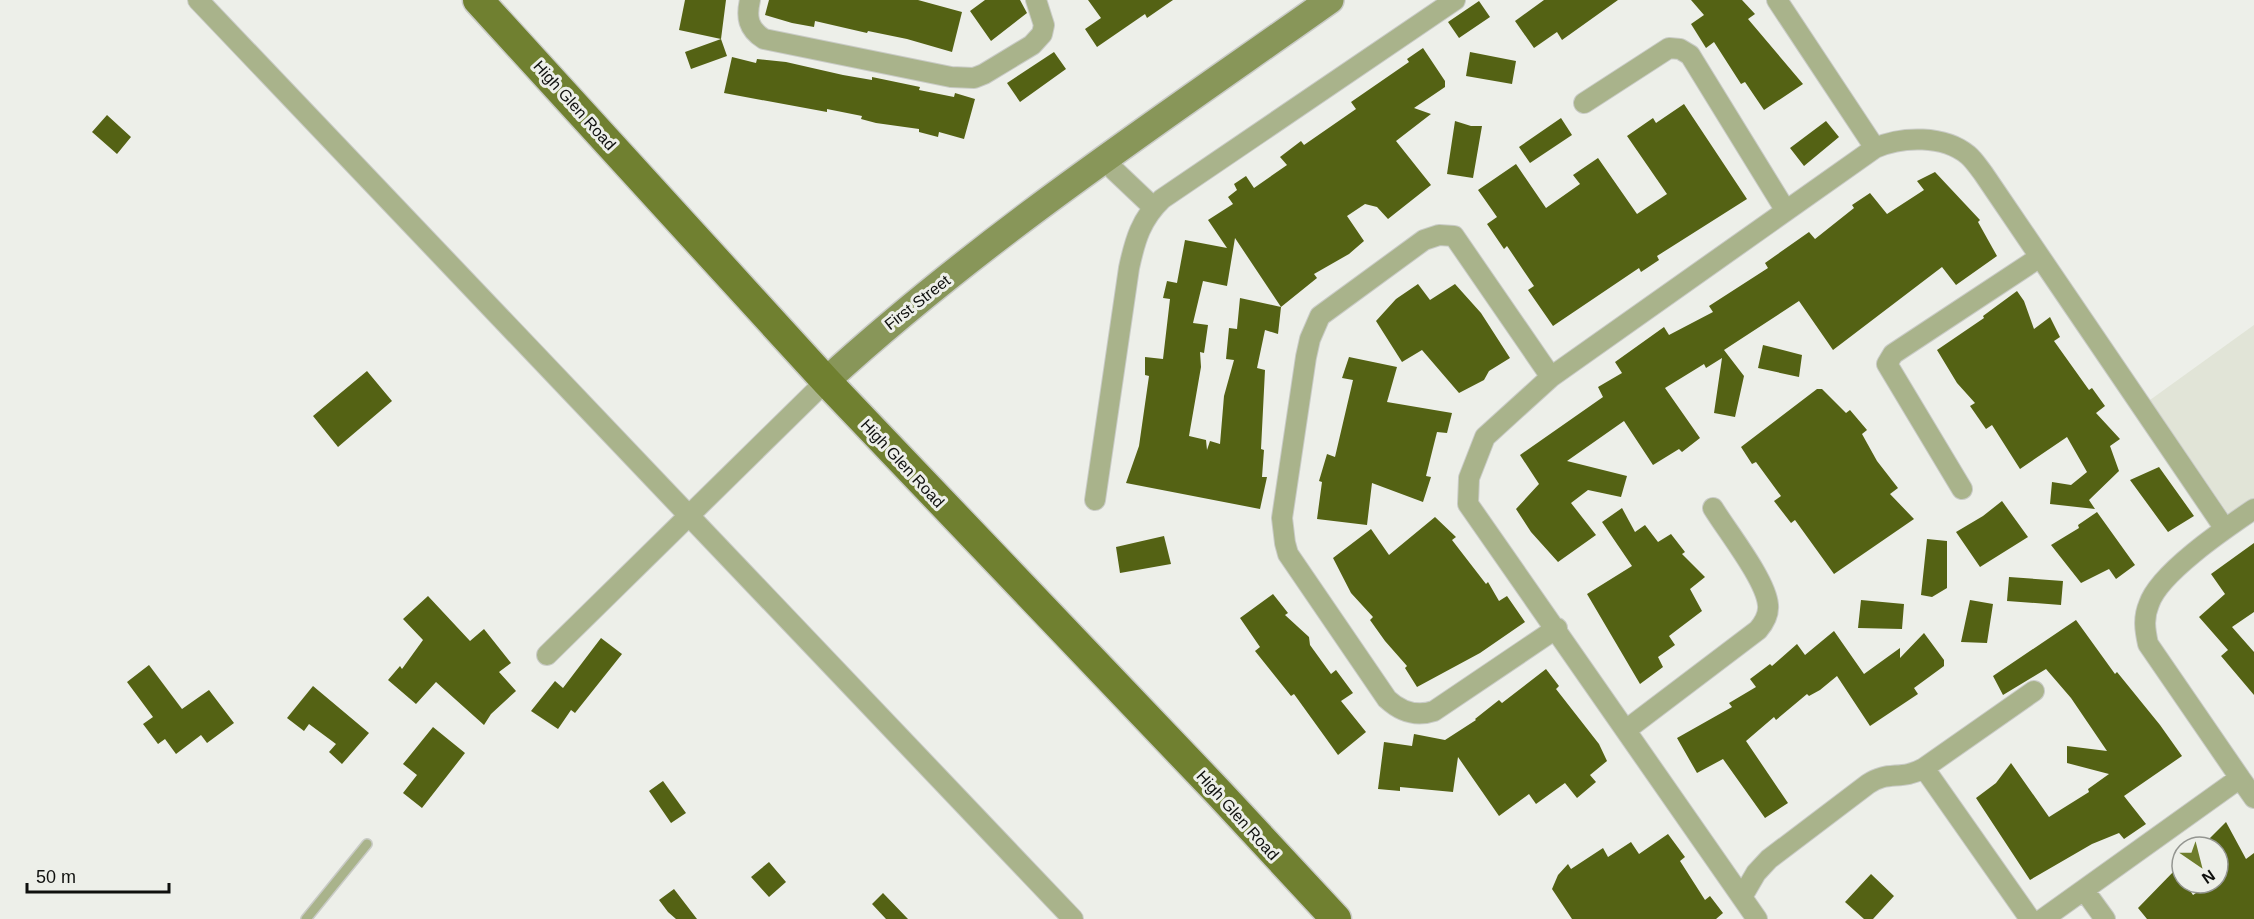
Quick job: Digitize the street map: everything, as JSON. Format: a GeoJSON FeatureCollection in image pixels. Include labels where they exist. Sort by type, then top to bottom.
{"type":"FeatureCollection","features":[{"type":"Feature","properties":{"kind":"main road","name":"High Glen Road"},"geometry":{"type":"LineString","coordinates":[[477,0],[826,381],[1220,793],[1336,919]]}},
{"type":"Feature","properties":{"kind":"street"},"geometry":{"type":"LineString","coordinates":[[198,0],[1073,919]]}},
{"type":"Feature","properties":{"kind":"street"},"geometry":{"type":"LineString","coordinates":[[750,0],[746,16],[753,29],[764,39],[951,76],[974,78],[1032,45],[1042,34],[1044,24],[1036,0]]}},
{"type":"Feature","properties":{"kind":"street","name":"First Street"},"geometry":{"type":"LineString","coordinates":[[547,655],[826,381],[892,320],[1107,158],[1330,0]]}},
{"type":"Feature","properties":{"kind":"street"},"geometry":{"type":"LineString","coordinates":[[1095,500],[1129,268],[1136,236],[1153,207],[1455,0]]}},
{"type":"Feature","properties":{"kind":"street"},"geometry":{"type":"LineString","coordinates":[[1777,0],[1875,148]]}},
{"type":"Feature","properties":{"kind":"street"},"geometry":{"type":"LineString","coordinates":[[1584,103],[1669,48],[1680,49],[1690,55],[1786,211]]}},
{"type":"Feature","properties":{"kind":"street"},"geometry":{"type":"LineString","coordinates":[[1757,919],[1557,628],[1468,504],[1467,493],[1474,460],[1485,437],[1551,377],[1875,148],[1895,139],[1929,141],[1954,146],[1970,156],[2225,529]]}},
{"type":"Feature","properties":{"kind":"street"},"geometry":{"type":"LineString","coordinates":[[1107,158],[1114,170],[1153,207]]}},
{"type":"Feature","properties":{"kind":"street"},"geometry":{"type":"LineString","coordinates":[[1551,377],[1454,236],[1439,235],[1424,240],[1320,316],[1314,326],[1306,357],[1282,518],[1288,555],[1388,699],[1404,711],[1424,714],[1434,711],[1557,628]]}},
{"type":"Feature","properties":{"kind":"street"},"geometry":{"type":"LineString","coordinates":[[1962,489],[1887,364],[1893,354],[2040,257]]}},
{"type":"Feature","properties":{"kind":"street"},"geometry":{"type":"LineString","coordinates":[[1626,730],[1758,630],[1764,622],[1768,606],[1764,589],[1713,508]]}},
{"type":"Feature","properties":{"kind":"street"},"geometry":{"type":"LineString","coordinates":[[2254,509],[2170,573],[2149,602],[2144,625],[2148,644],[2254,798]]}},
{"type":"Feature","properties":{"kind":"street"},"geometry":{"type":"LineString","coordinates":[[1742,897],[1756,873],[1769,859],[1868,784],[1877,778],[1894,775],[1908,777],[2034,691]]}},
{"type":"Feature","properties":{"kind":"street"},"geometry":{"type":"LineString","coordinates":[[1924,768],[2030,919]]}},
{"type":"Feature","properties":{"kind":"street"},"geometry":{"type":"LineString","coordinates":[[2043,919],[2240,778]]}},
{"type":"Feature","properties":{"kind":"street"},"geometry":{"type":"LineString","coordinates":[[2084,890],[2105,919]]}},
{"type":"Feature","properties":{"kind":"lane"},"geometry":{"type":"LineString","coordinates":[[306,919],[367,844]]}},
{"type":"Feature","properties":{"kind":"shaded area"},"geometry":{"type":"Polygon","coordinates":[[[2254,325],[2254,499],[2229,515],[2150,400],[2254,325]]]}},
{"type":"Feature","properties":{"kind":"building"},"geometry":{"type":"Polygon","coordinates":[[[685,0],[726,0],[721,39],[679,30],[685,0]]]}},
{"type":"Feature","properties":{"kind":"building"},"geometry":{"type":"Polygon","coordinates":[[[769,0],[918,0],[962,12],[952,52],[907,39],[815,21],[814,27],[792,23],[765,15],[769,0]]]}},
{"type":"Feature","properties":{"kind":"building"},"geometry":{"type":"Polygon","coordinates":[[[985,0],[1020,0],[1027,13],[991,41],[970,11],[985,0]]]}},
{"type":"Feature","properties":{"kind":"building"},"geometry":{"type":"Polygon","coordinates":[[[1088,0],[1173,0],[1147,18],[1145,14],[1097,47],[1085,29],[1101,18],[1088,0]]]}},
{"type":"Feature","properties":{"kind":"building"},"geometry":{"type":"Polygon","coordinates":[[[1544,0],[1618,0],[1562,40],[1557,32],[1534,48],[1515,21],[1544,0]]]}},
{"type":"Feature","properties":{"kind":"building"},"geometry":{"type":"Polygon","coordinates":[[[1691,0],[1742,0],[1755,14],[1748,19],[1803,84],[1764,110],[1745,82],[1741,84],[1714,42],[1706,48],[1691,24],[1704,15],[1691,0]]]}},
{"type":"Feature","properties":{"kind":"building"},"geometry":{"type":"Polygon","coordinates":[[[1479,1],[1490,17],[1459,38],[1448,22],[1479,1]]]}},
{"type":"Feature","properties":{"kind":"building"},"geometry":{"type":"Polygon","coordinates":[[[721,39],[727,56],[691,69],[685,52],[721,39]]]}},
{"type":"Feature","properties":{"kind":"building"},"geometry":{"type":"Polygon","coordinates":[[[1423,48],[1445,81],[1445,87],[1414,108],[1431,114],[1396,141],[1431,185],[1388,219],[1377,207],[1365,204],[1347,216],[1364,241],[1349,254],[1314,274],[1317,278],[1281,307],[1278,334],[1265,330],[1257,368],[1265,370],[1261,449],[1264,450],[1262,477],[1267,477],[1260,509],[1126,483],[1139,446],[1149,376],[1145,375],[1145,357],[1163,359],[1170,299],[1163,298],[1167,281],[1177,283],[1185,240],[1227,248],[1208,220],[1233,204],[1228,197],[1237,190],[1234,184],[1246,176],[1254,188],[1287,165],[1280,157],[1301,141],[1304,145],[1356,109],[1351,102],[1409,62],[1407,59],[1423,48]],[[1235,238],[1227,286],[1203,281],[1193,323],[1208,325],[1204,353],[1200,352],[1201,367],[1189,436],[1206,440],[1207,450],[1210,441],[1220,444],[1224,396],[1234,360],[1226,359],[1229,328],[1237,329],[1240,298],[1281,307],[1235,238]]]}},
{"type":"Feature","properties":{"kind":"building"},"geometry":{"type":"Polygon","coordinates":[[[1054,52],[1066,69],[1020,102],[1007,83],[1054,52]]]}},
{"type":"Feature","properties":{"kind":"building"},"geometry":{"type":"Polygon","coordinates":[[[1470,52],[1516,61],[1512,84],[1466,76],[1470,52]]]}},
{"type":"Feature","properties":{"kind":"building"},"geometry":{"type":"Polygon","coordinates":[[[732,57],[756,63],[757,59],[786,62],[843,75],[872,80],[872,77],[920,87],[919,90],[954,97],[955,93],[975,99],[964,139],[939,132],[938,137],[919,132],[919,129],[861,119],[862,116],[827,109],[827,112],[724,93],[732,57]]]}},
{"type":"Feature","properties":{"kind":"building"},"geometry":{"type":"Polygon","coordinates":[[[1684,104],[1747,199],[1657,256],[1659,260],[1641,272],[1639,268],[1553,326],[1528,290],[1534,286],[1507,246],[1504,249],[1487,224],[1497,217],[1478,190],[1516,164],[1546,208],[1580,184],[1573,175],[1598,158],[1637,214],[1667,194],[1627,136],[1653,118],[1656,123],[1684,104]]]}},
{"type":"Feature","properties":{"kind":"building"},"geometry":{"type":"Polygon","coordinates":[[[107,115],[131,137],[117,154],[92,132],[107,115]]]}},
{"type":"Feature","properties":{"kind":"building"},"geometry":{"type":"Polygon","coordinates":[[[1561,118],[1572,135],[1530,163],[1519,147],[1561,118]]]}},
{"type":"Feature","properties":{"kind":"building"},"geometry":{"type":"Polygon","coordinates":[[[1455,121],[1471,126],[1482,126],[1473,178],[1447,174],[1455,121]]]}},
{"type":"Feature","properties":{"kind":"building"},"geometry":{"type":"Polygon","coordinates":[[[1826,121],[1839,137],[1804,166],[1790,148],[1826,121]]]}},
{"type":"Feature","properties":{"kind":"building"},"geometry":{"type":"Polygon","coordinates":[[[1935,172],[1980,220],[1978,222],[1997,256],[1956,285],[1942,267],[1833,350],[1799,301],[1724,350],[1744,376],[1735,417],[1714,413],[1722,358],[1706,368],[1704,364],[1665,388],[1700,438],[1682,452],[1679,449],[1653,465],[1624,421],[1567,461],[1627,476],[1621,497],[1588,490],[1571,503],[1596,535],[1558,562],[1531,532],[1516,509],[1539,484],[1520,455],[1603,397],[1598,387],[1622,373],[1615,362],[1664,327],[1669,335],[1713,312],[1709,306],[1768,268],[1765,263],[1809,232],[1815,239],[1854,208],[1852,205],[1870,193],[1887,214],[1924,190],[1917,181],[1935,172]]]}},
{"type":"Feature","properties":{"kind":"building"},"geometry":{"type":"Polygon","coordinates":[[[1418,284],[1430,300],[1455,284],[1481,313],[1510,358],[1489,371],[1484,380],[1459,393],[1422,350],[1402,362],[1376,321],[1396,299],[1418,284]]]}},
{"type":"Feature","properties":{"kind":"building"},"geometry":{"type":"Polygon","coordinates":[[[2017,291],[2024,301],[2034,329],[2050,317],[2060,337],[2054,341],[2089,390],[2092,388],[2105,406],[2096,413],[2120,439],[2110,446],[2119,471],[2089,500],[2095,509],[2050,504],[2052,482],[2071,485],[2087,472],[2067,437],[2020,469],[1992,425],[1986,429],[1970,406],[1975,403],[1957,383],[1937,350],[1984,318],[1983,316],[2017,291]]]}},
{"type":"Feature","properties":{"kind":"building"},"geometry":{"type":"Polygon","coordinates":[[[1763,345],[1802,355],[1799,377],[1758,368],[1763,345]]]}},
{"type":"Feature","properties":{"kind":"building"},"geometry":{"type":"Polygon","coordinates":[[[1349,357],[1397,367],[1387,402],[1452,413],[1447,433],[1437,432],[1426,476],[1431,477],[1423,502],[1372,483],[1367,525],[1317,519],[1322,482],[1319,481],[1327,454],[1335,457],[1353,380],[1342,378],[1349,357]]]}},
{"type":"Feature","properties":{"kind":"building"},"geometry":{"type":"Polygon","coordinates":[[[367,371],[392,401],[338,447],[313,416],[367,371]]]}},
{"type":"Feature","properties":{"kind":"building"},"geometry":{"type":"Polygon","coordinates":[[[1817,389],[1822,389],[1846,413],[1850,410],[1867,430],[1862,434],[1877,461],[1898,488],[1890,494],[1914,519],[1834,574],[1795,520],[1791,523],[1774,501],[1781,496],[1756,462],[1752,464],[1741,447],[1817,389]]]}},
{"type":"Feature","properties":{"kind":"building"},"geometry":{"type":"Polygon","coordinates":[[[2159,467],[2194,516],[2168,532],[2130,480],[2159,467]]]}},
{"type":"Feature","properties":{"kind":"building"},"geometry":{"type":"Polygon","coordinates":[[[2002,501],[2028,537],[1980,567],[1956,532],[1983,516],[2002,501]]]}},
{"type":"Feature","properties":{"kind":"building"},"geometry":{"type":"Polygon","coordinates":[[[1622,508],[1635,532],[1645,525],[1658,542],[1671,534],[1685,552],[1682,554],[1705,577],[1690,589],[1702,611],[1669,636],[1675,645],[1658,657],[1663,667],[1640,684],[1587,594],[1632,566],[1602,522],[1622,508]]]}},
{"type":"Feature","properties":{"kind":"building"},"geometry":{"type":"Polygon","coordinates":[[[2097,512],[2135,565],[2116,579],[2109,569],[2081,583],[2051,545],[2079,528],[2078,525],[2097,512]]]}},
{"type":"Feature","properties":{"kind":"building"},"geometry":{"type":"Polygon","coordinates":[[[1435,517],[1456,537],[1452,540],[1486,584],[1488,582],[1499,601],[1507,596],[1525,622],[1480,653],[1417,687],[1405,668],[1407,666],[1370,620],[1373,617],[1351,593],[1333,558],[1371,529],[1389,555],[1435,517]]]}},
{"type":"Feature","properties":{"kind":"building"},"geometry":{"type":"Polygon","coordinates":[[[1164,536],[1171,564],[1120,573],[1116,547],[1164,536]]]}},
{"type":"Feature","properties":{"kind":"building"},"geometry":{"type":"Polygon","coordinates":[[[1927,539],[1947,541],[1947,588],[1932,597],[1921,595],[1927,539]]]}},
{"type":"Feature","properties":{"kind":"building"},"geometry":{"type":"Polygon","coordinates":[[[2254,543],[2254,612],[2232,627],[2254,652],[2254,695],[2221,656],[2228,650],[2199,617],[2225,594],[2211,574],[2254,543]]]}},
{"type":"Feature","properties":{"kind":"building"},"geometry":{"type":"Polygon","coordinates":[[[2009,577],[2063,581],[2061,605],[2007,601],[2009,577]]]}},
{"type":"Feature","properties":{"kind":"building"},"geometry":{"type":"Polygon","coordinates":[[[1273,594],[1288,613],[1285,615],[1309,637],[1310,645],[1331,674],[1336,670],[1353,693],[1341,701],[1366,732],[1338,755],[1294,694],[1291,696],[1255,651],[1260,647],[1240,618],[1273,594]]]}},
{"type":"Feature","properties":{"kind":"building"},"geometry":{"type":"Polygon","coordinates":[[[428,596],[470,641],[484,629],[511,663],[499,672],[516,691],[491,714],[484,725],[436,682],[416,704],[388,680],[400,666],[402,669],[423,640],[403,619],[428,596]]]}},
{"type":"Feature","properties":{"kind":"building"},"geometry":{"type":"Polygon","coordinates":[[[1861,600],[1904,604],[1902,629],[1858,628],[1861,600]]]}},
{"type":"Feature","properties":{"kind":"building"},"geometry":{"type":"Polygon","coordinates":[[[1970,600],[1993,604],[1987,643],[1961,642],[1970,600]]]}},
{"type":"Feature","properties":{"kind":"building"},"geometry":{"type":"Polygon","coordinates":[[[2076,620],[2115,674],[2117,672],[2182,756],[2124,796],[2146,824],[2124,839],[2119,833],[2092,844],[2030,880],[1976,798],[1996,783],[2011,763],[2049,817],[2089,792],[2088,789],[2109,774],[2067,763],[2067,746],[2107,751],[2071,698],[2046,669],[2003,695],[1993,676],[2076,620]]]}},
{"type":"Feature","properties":{"kind":"building"},"geometry":{"type":"Polygon","coordinates":[[[1834,631],[1864,674],[1900,648],[1900,658],[1924,633],[1944,660],[1944,666],[1914,688],[1918,694],[1870,726],[1837,676],[1820,690],[1809,696],[1807,694],[1776,720],[1774,717],[1746,741],[1788,803],[1765,818],[1723,759],[1697,773],[1677,738],[1732,707],[1729,703],[1756,687],[1750,679],[1770,664],[1772,666],[1797,644],[1805,655],[1834,631]]]}},
{"type":"Feature","properties":{"kind":"building"},"geometry":{"type":"Polygon","coordinates":[[[601,638],[622,654],[575,713],[571,710],[558,729],[531,711],[555,681],[563,688],[601,638]]]}},
{"type":"Feature","properties":{"kind":"building"},"geometry":{"type":"Polygon","coordinates":[[[149,665],[182,709],[209,690],[234,723],[207,743],[201,735],[176,754],[165,739],[158,744],[143,724],[153,717],[127,682],[149,665]]]}},
{"type":"Feature","properties":{"kind":"building"},"geometry":{"type":"Polygon","coordinates":[[[1546,669],[1559,686],[1556,689],[1599,744],[1607,761],[1590,775],[1596,782],[1577,798],[1565,783],[1536,804],[1529,794],[1499,816],[1458,757],[1453,792],[1400,787],[1400,791],[1378,789],[1384,742],[1412,746],[1414,734],[1445,740],[1476,720],[1499,700],[1502,703],[1546,669]]]}},
{"type":"Feature","properties":{"kind":"building"},"geometry":{"type":"Polygon","coordinates":[[[313,686],[369,733],[342,764],[329,752],[336,744],[309,724],[304,731],[287,718],[313,686]]]}},
{"type":"Feature","properties":{"kind":"building"},"geometry":{"type":"Polygon","coordinates":[[[433,727],[465,753],[422,808],[403,793],[417,775],[403,764],[433,727]]]}},
{"type":"Feature","properties":{"kind":"building"},"geometry":{"type":"Polygon","coordinates":[[[663,781],[686,813],[671,823],[649,791],[663,781]]]}},
{"type":"Feature","properties":{"kind":"building"},"geometry":{"type":"Polygon","coordinates":[[[2226,822],[2246,859],[2254,853],[2254,919],[2147,919],[2138,908],[2170,875],[2170,895],[2230,895],[2230,835],[2213,835],[2226,822]]]}},
{"type":"Feature","properties":{"kind":"building"},"geometry":{"type":"Polygon","coordinates":[[[1668,834],[1685,857],[1680,861],[1705,900],[1710,896],[1723,913],[1716,919],[1572,919],[1552,889],[1558,875],[1568,864],[1571,869],[1603,848],[1608,857],[1631,842],[1639,854],[1668,834]]]}},
{"type":"Feature","properties":{"kind":"building"},"geometry":{"type":"Polygon","coordinates":[[[769,862],[786,882],[769,897],[751,877],[769,862]]]}},
{"type":"Feature","properties":{"kind":"building"},"geometry":{"type":"Polygon","coordinates":[[[1871,874],[1894,896],[1873,919],[1864,919],[1845,902],[1871,874]]]}},
{"type":"Feature","properties":{"kind":"building"},"geometry":{"type":"Polygon","coordinates":[[[674,889],[697,919],[676,919],[668,912],[659,900],[674,889]]]}},
{"type":"Feature","properties":{"kind":"building"},"geometry":{"type":"Polygon","coordinates":[[[883,893],[908,919],[886,919],[872,904],[883,893]]]}}]}
